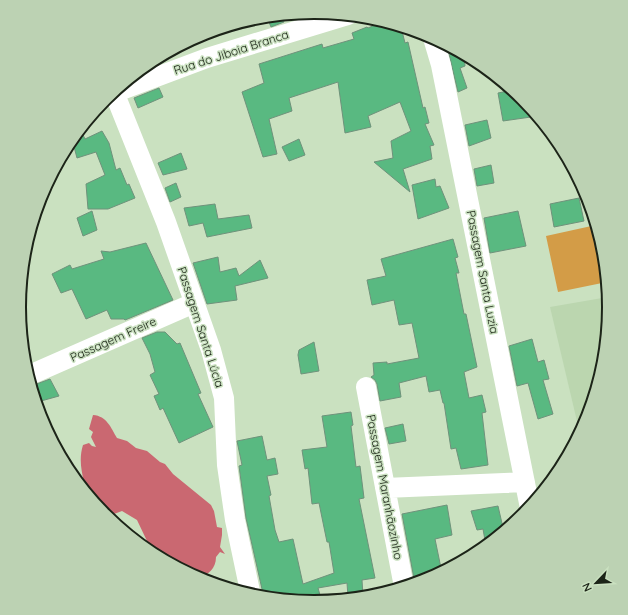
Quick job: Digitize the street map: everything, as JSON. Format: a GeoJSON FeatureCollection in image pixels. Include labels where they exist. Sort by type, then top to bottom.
{"type":"FeatureCollection","features":[{"type":"Feature","properties":{"kind":"street","name":"Rua do Jiboia Branca"},"geometry":{"type":"LineString","coordinates":[[128,87],[207,58],[332,20]]}},
{"type":"Feature","properties":{"kind":"street","name":"Passagem Santa Luzia"},"geometry":{"type":"LineString","coordinates":[[435,46],[443,73],[529,501]]}},
{"type":"Feature","properties":{"kind":"street","name":"Passagem Santa Lúcia"},"geometry":{"type":"LineString","coordinates":[[115,98],[166,222],[211,350],[224,398],[227,465],[235,520],[250,588]]}},
{"type":"Feature","properties":{"kind":"street","name":"Passagem Freire"},"geometry":{"type":"LineString","coordinates":[[33,374],[194,303]]}},
{"type":"Feature","properties":{"kind":"street","name":"Passagem Maranhãozinho"},"geometry":{"type":"LineString","coordinates":[[366,387],[403,582]]}},
{"type":"Feature","properties":{"kind":"street"},"geometry":{"type":"LineString","coordinates":[[385,488],[525,482]]}},
{"type":"Feature","properties":{"kind":"shaded area"},"geometry":{"type":"Polygon","coordinates":[[[591,226],[597,251],[601,283],[558,292],[546,236],[591,226]]]}},
{"type":"Feature","properties":{"kind":"shaded area"},"geometry":{"type":"Polygon","coordinates":[[[602,298],[602,326],[597,364],[593,382],[578,425],[550,307],[602,298]]]}},
{"type":"Feature","properties":{"kind":"shaded area"},"geometry":{"type":"Polygon","coordinates":[[[93,415],[102,418],[117,438],[127,441],[136,448],[147,451],[160,462],[165,464],[173,474],[211,505],[214,511],[217,527],[222,528],[220,547],[225,554],[220,552],[216,557],[215,565],[211,571],[204,574],[186,566],[154,547],[147,541],[137,520],[122,511],[113,514],[97,498],[84,481],[82,473],[81,454],[83,445],[89,443],[96,447],[91,437],[93,432],[89,429],[93,415]]]}},
{"type":"Feature","properties":{"kind":"building"},"geometry":{"type":"Polygon","coordinates":[[[283,21],[284,22],[271,27],[269,23],[283,21]]]}},
{"type":"Feature","properties":{"kind":"building"},"geometry":{"type":"Polygon","coordinates":[[[373,26],[402,33],[405,43],[408,42],[423,108],[425,107],[429,123],[425,124],[434,145],[430,146],[432,159],[403,169],[410,192],[374,162],[393,158],[391,141],[411,131],[400,102],[368,116],[371,127],[345,133],[338,82],[289,98],[292,111],[269,119],[277,154],[263,157],[242,92],[264,83],[259,64],[322,44],[323,48],[354,39],[352,33],[367,27],[373,26]]]}},
{"type":"Feature","properties":{"kind":"building"},"geometry":{"type":"Polygon","coordinates":[[[449,53],[465,62],[465,66],[460,68],[467,88],[458,92],[449,53]]]}},
{"type":"Feature","properties":{"kind":"building"},"geometry":{"type":"Polygon","coordinates":[[[159,88],[163,97],[138,108],[134,98],[159,88]]]}},
{"type":"Feature","properties":{"kind":"building"},"geometry":{"type":"Polygon","coordinates":[[[505,92],[531,117],[503,121],[498,93],[505,92]]]}},
{"type":"Feature","properties":{"kind":"building"},"geometry":{"type":"Polygon","coordinates":[[[487,120],[491,138],[469,146],[465,125],[487,120]]]}},
{"type":"Feature","properties":{"kind":"building"},"geometry":{"type":"Polygon","coordinates":[[[102,131],[109,143],[116,170],[120,168],[127,185],[129,184],[135,198],[108,209],[88,209],[86,184],[105,175],[96,152],[77,158],[74,147],[83,135],[85,139],[102,131]]]}},
{"type":"Feature","properties":{"kind":"building"},"geometry":{"type":"Polygon","coordinates":[[[299,139],[305,155],[289,161],[282,147],[299,139]]]}},
{"type":"Feature","properties":{"kind":"building"},"geometry":{"type":"Polygon","coordinates":[[[181,153],[187,169],[163,175],[158,163],[181,153]]]}},
{"type":"Feature","properties":{"kind":"building"},"geometry":{"type":"Polygon","coordinates":[[[491,165],[494,183],[477,186],[474,169],[491,165]]]}},
{"type":"Feature","properties":{"kind":"building"},"geometry":{"type":"Polygon","coordinates":[[[435,179],[436,187],[440,186],[449,208],[418,219],[412,185],[435,179]]]}},
{"type":"Feature","properties":{"kind":"building"},"geometry":{"type":"Polygon","coordinates":[[[176,183],[181,197],[170,202],[165,188],[176,183]]]}},
{"type":"Feature","properties":{"kind":"building"},"geometry":{"type":"Polygon","coordinates":[[[579,198],[584,221],[554,227],[550,204],[579,198]]]}},
{"type":"Feature","properties":{"kind":"building"},"geometry":{"type":"Polygon","coordinates":[[[215,204],[218,219],[249,215],[252,228],[207,237],[203,223],[189,226],[184,208],[215,204]]]}},
{"type":"Feature","properties":{"kind":"building"},"geometry":{"type":"Polygon","coordinates":[[[92,211],[97,230],[83,236],[77,218],[92,211]]]}},
{"type":"Feature","properties":{"kind":"building"},"geometry":{"type":"Polygon","coordinates":[[[518,211],[526,246],[490,253],[484,218],[518,211]]]}},
{"type":"Feature","properties":{"kind":"building"},"geometry":{"type":"Polygon","coordinates":[[[453,239],[458,257],[455,258],[459,273],[456,273],[477,367],[464,372],[469,398],[482,395],[486,412],[482,413],[488,465],[461,469],[456,448],[451,449],[444,403],[440,390],[429,392],[426,376],[399,383],[401,397],[380,401],[377,384],[371,377],[374,375],[373,363],[387,362],[387,364],[419,358],[412,323],[399,325],[394,300],[372,305],[367,280],[386,276],[381,259],[453,239]]]}},
{"type":"Feature","properties":{"kind":"building"},"geometry":{"type":"Polygon","coordinates":[[[146,243],[173,300],[125,320],[111,319],[107,310],[86,319],[72,289],[61,293],[52,274],[70,265],[72,269],[104,259],[101,251],[110,252],[146,243]]]}},
{"type":"Feature","properties":{"kind":"building"},"geometry":{"type":"Polygon","coordinates":[[[218,257],[220,272],[236,268],[239,276],[260,260],[268,278],[235,286],[237,300],[207,304],[193,263],[218,257]]]}},
{"type":"Feature","properties":{"kind":"building"},"geometry":{"type":"Polygon","coordinates":[[[157,332],[165,332],[177,344],[180,343],[201,393],[198,394],[213,427],[179,443],[163,408],[160,410],[154,396],[159,394],[150,375],[155,372],[150,354],[142,338],[157,332]]]}},
{"type":"Feature","properties":{"kind":"building"},"geometry":{"type":"Polygon","coordinates":[[[532,339],[538,362],[544,360],[549,379],[543,380],[553,414],[538,419],[528,383],[517,386],[509,346],[532,339]]]}},
{"type":"Feature","properties":{"kind":"building"},"geometry":{"type":"Polygon","coordinates":[[[314,342],[319,371],[301,374],[298,355],[299,350],[314,342]]]}},
{"type":"Feature","properties":{"kind":"building"},"geometry":{"type":"Polygon","coordinates":[[[50,379],[59,396],[41,401],[36,384],[50,379]]]}},
{"type":"Feature","properties":{"kind":"building"},"geometry":{"type":"Polygon","coordinates":[[[351,412],[353,425],[351,426],[356,467],[360,466],[364,498],[359,499],[375,578],[362,580],[363,592],[352,594],[348,594],[347,583],[318,588],[320,596],[276,594],[262,591],[246,518],[239,466],[242,465],[237,441],[262,436],[267,460],[275,458],[278,474],[267,476],[275,530],[279,542],[293,539],[303,584],[334,573],[329,542],[327,542],[319,503],[312,504],[308,468],[305,469],[302,450],[327,447],[322,416],[351,412]]]}},
{"type":"Feature","properties":{"kind":"building"},"geometry":{"type":"Polygon","coordinates":[[[403,424],[406,441],[389,444],[385,428],[403,424]]]}},
{"type":"Feature","properties":{"kind":"building"},"geometry":{"type":"Polygon","coordinates":[[[447,505],[452,535],[435,539],[441,567],[414,578],[402,514],[447,505]]]}},
{"type":"Feature","properties":{"kind":"building"},"geometry":{"type":"Polygon","coordinates":[[[498,506],[502,525],[485,540],[483,529],[477,530],[471,511],[498,506]]]}}]}
